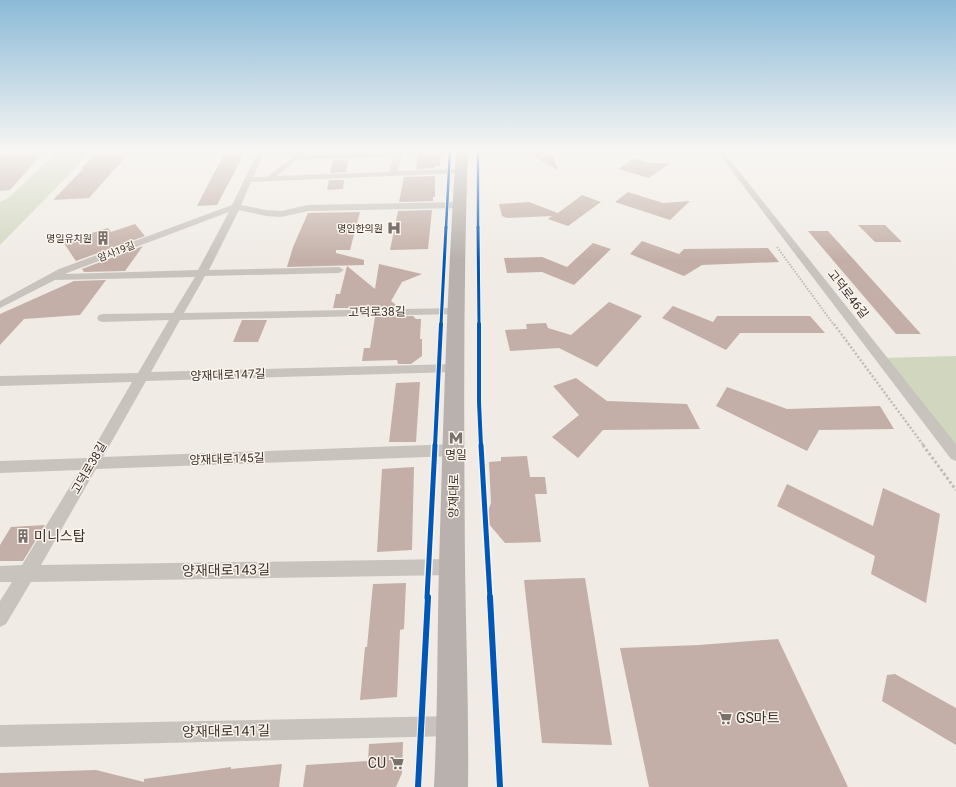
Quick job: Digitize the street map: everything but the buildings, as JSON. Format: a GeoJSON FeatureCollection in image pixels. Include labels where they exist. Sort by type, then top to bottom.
{"type":"FeatureCollection","features":[{"type":"Feature","properties":{"kind":"main road","name":"양재대로"},"geometry":{"type":"LineString","coordinates":[[451,787],[453,726],[452,567],[460,187]]}},
{"type":"Feature","properties":{"kind":"street","name":"고덕로38길"},"geometry":{"type":"LineString","coordinates":[[0,618],[201,274],[245,187]]}},
{"type":"Feature","properties":{"kind":"street","name":"고덕로46길"},"geometry":{"type":"LineString","coordinates":[[748,187],[956,455]]}},
{"type":"Feature","properties":{"kind":"street"},"geometry":{"type":"LineString","coordinates":[[236,207],[249,208],[266,213],[281,214],[308,208],[459,205]]}},
{"type":"Feature","properties":{"kind":"street","name":"암사19길"},"geometry":{"type":"LineString","coordinates":[[0,304],[63,271],[236,207]]}},
{"type":"Feature","properties":{"kind":"street"},"geometry":{"type":"LineString","coordinates":[[51,277],[339,270]]}},
{"type":"Feature","properties":{"kind":"street","name":"고덕로38길"},"geometry":{"type":"LineString","coordinates":[[103,318],[457,311]]}},
{"type":"Feature","properties":{"kind":"street","name":"양재대로147길"},"geometry":{"type":"LineString","coordinates":[[0,381],[456,368]]}},
{"type":"Feature","properties":{"kind":"street","name":"양재대로145길"},"geometry":{"type":"LineString","coordinates":[[0,467],[455,450]]}},
{"type":"Feature","properties":{"kind":"street","name":"양재대로143길"},"geometry":{"type":"LineString","coordinates":[[0,574],[452,567]]}},
{"type":"Feature","properties":{"kind":"street","name":"양재대로141길"},"geometry":{"type":"LineString","coordinates":[[0,736],[453,726]]}},
{"type":"Feature","properties":{"kind":"path"},"geometry":{"type":"LineString","coordinates":[[777,246],[956,490]]}},
{"type":"Feature","properties":{"kind":"green space"},"geometry":{"type":"Polygon","coordinates":[[[20,187],[57,187],[0,245],[0,202],[7,199],[20,187]]]}},
{"type":"Feature","properties":{"kind":"green space"},"geometry":{"type":"Polygon","coordinates":[[[956,356],[956,449],[881,358],[956,356]]]}},
{"type":"Feature","properties":{"kind":"cycle path"},"geometry":{"type":"LineString","coordinates":[[418,787],[448,187]]}},
{"type":"Feature","properties":{"kind":"cycle path"},"geometry":{"type":"LineString","coordinates":[[478,187],[479,402],[500,787]]}},
{"type":"Feature","properties":{"kind":"place","name":"명인한의원"},"geometry":{"type":"Point","coordinates":[394,228]}},
{"type":"Feature","properties":{"kind":"place","name":"명일유치원"},"geometry":{"type":"Point","coordinates":[103,238]}},
{"type":"Feature","properties":{"kind":"place","name":"명일"},"geometry":{"type":"Point","coordinates":[456,438]}},
{"type":"Feature","properties":{"kind":"place","name":"미니스탑"},"geometry":{"type":"Point","coordinates":[23,536]}},
{"type":"Feature","properties":{"kind":"place","name":"GS마트"},"geometry":{"type":"Point","coordinates":[725,718]}},
{"type":"Feature","properties":{"kind":"place","name":"CU"},"geometry":{"type":"Point","coordinates":[397,763]}}]}
